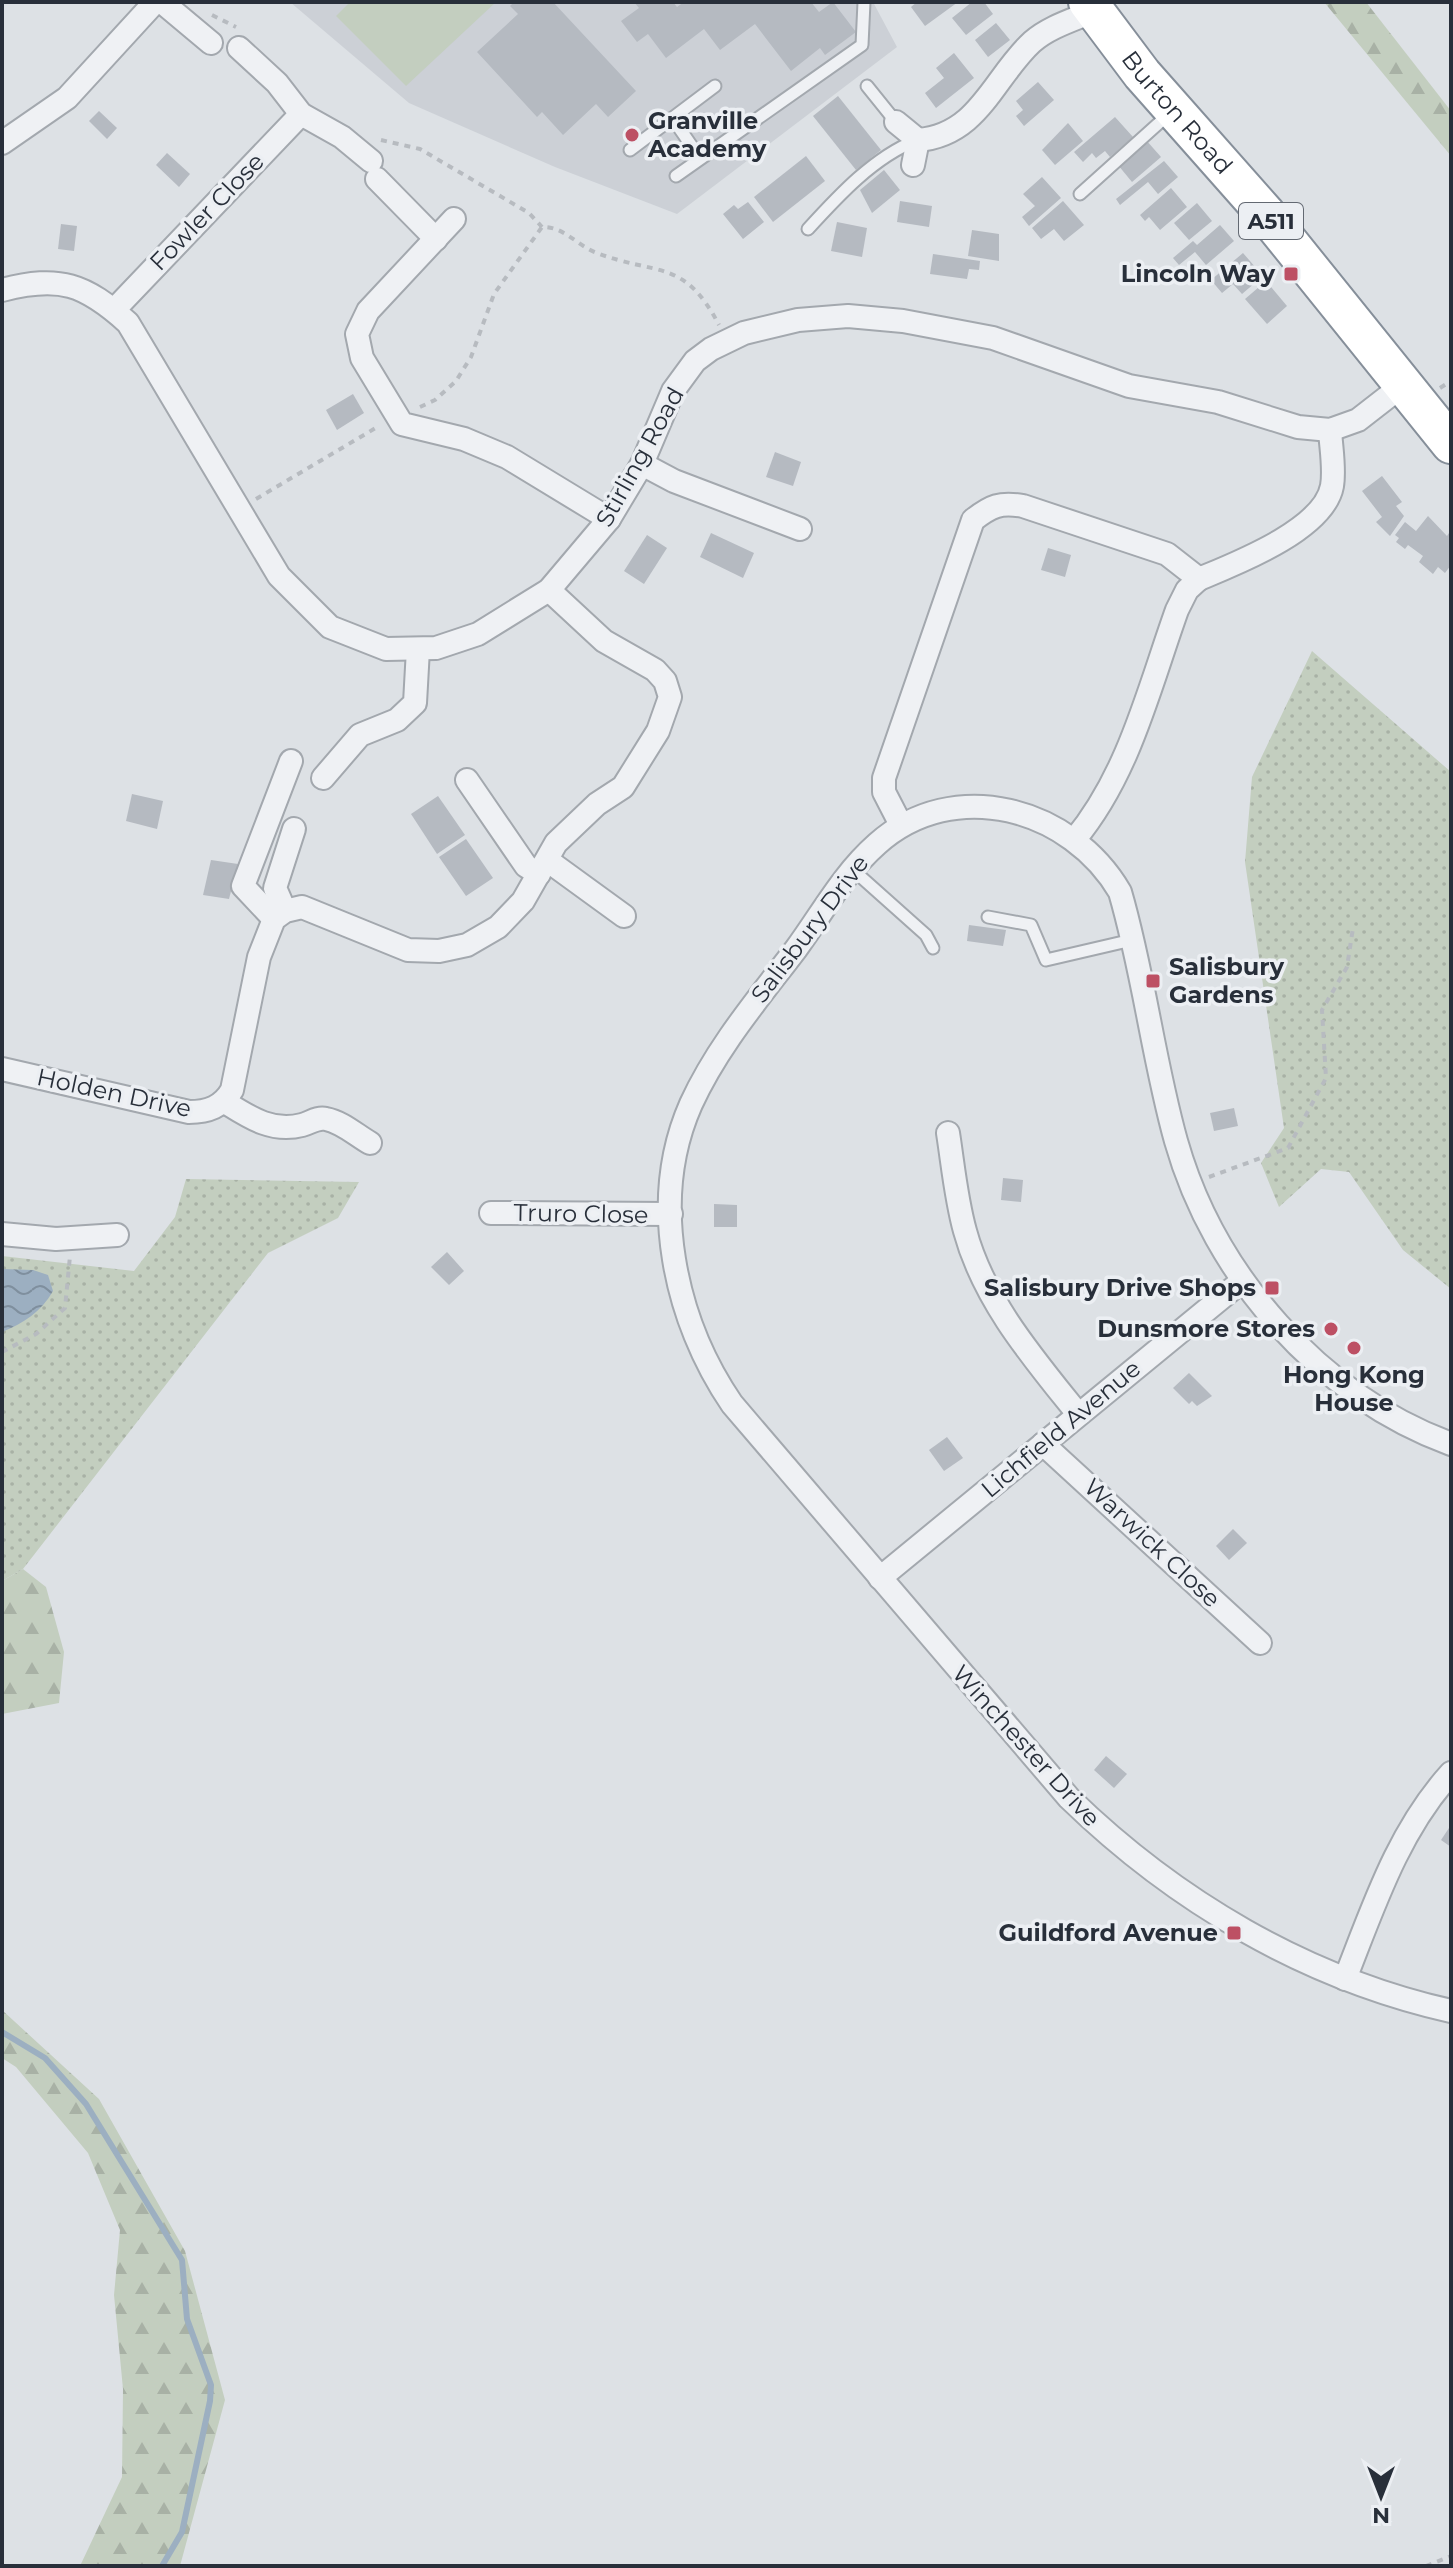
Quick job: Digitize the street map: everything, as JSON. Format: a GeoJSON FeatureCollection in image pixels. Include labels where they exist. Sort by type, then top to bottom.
{"type":"FeatureCollection","features":[{"type":"Feature","properties":{"kind":"highway","name":"Burton Road"},"geometry":{"type":"LineString","coordinates":[[1091,7],[1173,110],[1265,213],[1451,444]]}},
{"type":"Feature","properties":{"kind":"street"},"geometry":{"type":"LineString","coordinates":[[2,143],[67,98],[148,5],[211,43]]}},
{"type":"Feature","properties":{"kind":"street"},"geometry":{"type":"LineString","coordinates":[[896,122],[918,140],[946,135],[975,114],[1034,40],[1091,7]]}},
{"type":"Feature","properties":{"kind":"street"},"geometry":{"type":"LineString","coordinates":[[239,48],[277,83],[301,114],[342,137],[436,239]]}},
{"type":"Feature","properties":{"kind":"street","name":"Fowler Close"},"geometry":{"type":"LineString","coordinates":[[114,310],[301,114]]}},
{"type":"Feature","properties":{"kind":"street"},"geometry":{"type":"LineString","coordinates":[[913,165],[918,140]]}},
{"type":"Feature","properties":{"kind":"street"},"geometry":{"type":"LineString","coordinates":[[454,219],[368,311],[357,334],[362,358],[402,424],[464,439],[507,457],[609,519]]}},
{"type":"Feature","properties":{"kind":"street","name":"Stirling Road"},"geometry":{"type":"LineString","coordinates":[[3,287],[62,284],[97,294],[128,323],[279,576],[330,627],[386,649],[436,648],[478,634],[549,590],[609,519],[642,464],[673,391],[695,361],[727,341],[798,320],[848,316],[903,321],[993,338],[1129,386],[1218,402],[1298,427],[1330,430]]}},
{"type":"Feature","properties":{"kind":"street"},"geometry":{"type":"LineString","coordinates":[[1075,839],[1098,811],[1118,776],[1177,610],[1187,590],[1199,579],[1253,558],[1316,513],[1332,488],[1330,430],[1358,420],[1403,385]]}},
{"type":"Feature","properties":{"kind":"street"},"geometry":{"type":"LineString","coordinates":[[642,464],[674,481],[800,529]]}},
{"type":"Feature","properties":{"kind":"street"},"geometry":{"type":"LineString","coordinates":[[901,825],[884,792],[884,778],[973,520],[987,508],[1003,503],[1023,506],[1125,539],[1167,554],[1199,579]]}},
{"type":"Feature","properties":{"kind":"street"},"geometry":{"type":"LineString","coordinates":[[279,915],[302,907],[408,950],[439,951],[467,945],[498,927],[523,901],[556,843],[623,787],[658,731],[670,697],[665,681],[655,670],[604,641],[549,590]]}},
{"type":"Feature","properties":{"kind":"street"},"geometry":{"type":"LineString","coordinates":[[323,778],[360,735],[397,720],[415,703],[418,649]]}},
{"type":"Feature","properties":{"kind":"street"},"geometry":{"type":"LineString","coordinates":[[279,915],[243,886],[291,761]]}},
{"type":"Feature","properties":{"kind":"street"},"geometry":{"type":"LineString","coordinates":[[467,780],[526,866],[543,867],[624,916]]}},
{"type":"Feature","properties":{"kind":"street","name":"Salisbury Drive"},"geometry":{"type":"LineString","coordinates":[[880,1578],[732,1404],[706,1364],[679,1285],[671,1214],[681,1140],[689,1108],[703,1080],[745,1015],[852,868],[901,825],[947,810],[970,806],[1021,812],[1075,839],[1099,861],[1120,892],[1170,1116],[1191,1183],[1242,1281],[1305,1352],[1359,1397],[1451,1444]]}},
{"type":"Feature","properties":{"kind":"street"},"geometry":{"type":"LineString","coordinates":[[279,915],[275,888],[294,829]]}},
{"type":"Feature","properties":{"kind":"street","name":"Holden Drive"},"geometry":{"type":"LineString","coordinates":[[2,1069],[189,1112],[202,1112],[225,1102],[232,1090],[259,957],[279,915]]}},
{"type":"Feature","properties":{"kind":"street","name":"Holden Drive"},"geometry":{"type":"LineString","coordinates":[[225,1102],[257,1122],[278,1127],[301,1126],[322,1118],[337,1122],[370,1143]]}},
{"type":"Feature","properties":{"kind":"street"},"geometry":{"type":"LineString","coordinates":[[948,1133],[965,1232],[981,1271],[1016,1336],[1078,1414]]}},
{"type":"Feature","properties":{"kind":"street","name":"Truro Close"},"geometry":{"type":"LineString","coordinates":[[491,1213],[671,1214]]}},
{"type":"Feature","properties":{"kind":"street"},"geometry":{"type":"LineString","coordinates":[[2,1234],[70,1238],[117,1235]]}},
{"type":"Feature","properties":{"kind":"street","name":"Lichfield Avenue"},"geometry":{"type":"LineString","coordinates":[[880,1578],[1242,1281]]}},
{"type":"Feature","properties":{"kind":"street","name":"Warwick Close"},"geometry":{"type":"LineString","coordinates":[[1043,1444],[1260,1643]]}},
{"type":"Feature","properties":{"kind":"street","name":"Winchester Drive"},"geometry":{"type":"LineString","coordinates":[[880,1578],[1069,1798],[1108,1836],[1160,1878],[1219,1917],[1345,1979],[1451,2011]]}},
{"type":"Feature","properties":{"kind":"street"},"geometry":{"type":"LineString","coordinates":[[1345,1979],[1400,1847],[1427,1803],[1451,1773]]}},
{"type":"Feature","properties":{"kind":"lane"},"geometry":{"type":"LineString","coordinates":[[676,176],[862,45],[864,2]]}},
{"type":"Feature","properties":{"kind":"lane"},"geometry":{"type":"LineString","coordinates":[[630,150],[715,86]]}},
{"type":"Feature","properties":{"kind":"lane"},"geometry":{"type":"LineString","coordinates":[[867,86],[896,122]]}},
{"type":"Feature","properties":{"kind":"lane"},"geometry":{"type":"LineString","coordinates":[[1080,194],[1173,110]]}},
{"type":"Feature","properties":{"kind":"lane"},"geometry":{"type":"LineString","coordinates":[[673,119],[700,158]]}},
{"type":"Feature","properties":{"kind":"lane"},"geometry":{"type":"LineString","coordinates":[[808,229],[843,191],[898,148],[918,140]]}},
{"type":"Feature","properties":{"kind":"lane"},"geometry":{"type":"LineString","coordinates":[[852,868],[926,935],[933,948]]}},
{"type":"Feature","properties":{"kind":"lane"},"geometry":{"type":"LineString","coordinates":[[988,917],[1031,925],[1046,960],[1132,940]]}},
{"type":"Feature","properties":{"kind":"path"},"geometry":{"type":"LineString","coordinates":[[371,134],[383,142],[420,149],[529,213],[542,227]]}},
{"type":"Feature","properties":{"kind":"path"},"geometry":{"type":"LineString","coordinates":[[239,509],[398,417],[435,400],[456,381],[471,357],[478,330],[494,294],[542,227],[552,226],[594,252],[681,277],[699,291],[727,341]]}},
{"type":"Feature","properties":{"kind":"path"},"geometry":{"type":"LineString","coordinates":[[1191,1183],[1288,1148],[1326,1078],[1322,1010],[1347,967],[1353,928]]}},
{"type":"Feature","properties":{"kind":"path"},"geometry":{"type":"LineString","coordinates":[[2,1352],[36,1334],[65,1308],[70,1279],[70,1238]]}},
{"type":"Feature","properties":{"kind":"path"},"geometry":{"type":"LineString","coordinates":[[1426,2566],[1451,2556]]}},
{"type":"Feature","properties":{"kind":"shaded area","name":"Granville Academy"},"geometry":{"type":"Polygon","coordinates":[[[290,2],[873,2],[897,47],[677,214],[555,167],[409,103],[290,2]]]}},
{"type":"Feature","properties":{"kind":"green space"},"geometry":{"type":"Polygon","coordinates":[[[350,2],[496,2],[406,86],[336,16],[350,2]]]}},
{"type":"Feature","properties":{"kind":"green space"},"geometry":{"type":"Polygon","coordinates":[[[1324,2],[1366,2],[1451,111],[1451,156],[1324,2]]]}},
{"type":"Feature","properties":{"kind":"green space"},"geometry":{"type":"Polygon","coordinates":[[[1312,651],[1451,772],[1451,1289],[1403,1250],[1349,1172],[1321,1169],[1279,1207],[1261,1163],[1284,1128],[1245,862],[1252,777],[1312,651]]]}},
{"type":"Feature","properties":{"kind":"green space"},"geometry":{"type":"Polygon","coordinates":[[[186,1179],[359,1182],[338,1218],[268,1253],[23,1569],[2,1581],[2,1256],[134,1271],[175,1217],[186,1179]]]}},
{"type":"Feature","properties":{"kind":"green space"},"geometry":{"type":"Polygon","coordinates":[[[23,1569],[46,1587],[64,1652],[59,1703],[2,1714],[2,1581],[23,1569]]]}},
{"type":"Feature","properties":{"kind":"green space"},"geometry":{"type":"Polygon","coordinates":[[[2,2010],[99,2099],[185,2251],[225,2400],[180,2566],[80,2566],[122,2477],[123,2389],[114,2295],[120,2230],[88,2153],[16,2067],[2,2058],[2,2010]]]}},
{"type":"Feature","properties":{"kind":"water"},"geometry":{"type":"Polygon","coordinates":[[[2,1269],[33,1270],[48,1275],[53,1291],[31,1316],[2,1332],[2,1269]]]}},
{"type":"Feature","properties":{"kind":"building"},"geometry":{"type":"Polygon","coordinates":[[[514,2],[553,2],[636,91],[608,117],[596,104],[563,135],[542,112],[537,117],[477,52],[518,14],[510,6],[514,2]]]}},
{"type":"Feature","properties":{"kind":"building"},"geometry":{"type":"Polygon","coordinates":[[[634,2],[673,2],[677,7],[684,2],[811,2],[819,12],[833,2],[856,32],[825,55],[820,48],[791,71],[755,24],[720,50],[704,29],[666,58],[648,34],[637,42],[621,21],[639,8],[634,2]]]}},
{"type":"Feature","properties":{"kind":"building"},"geometry":{"type":"Polygon","coordinates":[[[917,2],[958,2],[925,26],[911,7],[917,2]]]}},
{"type":"Feature","properties":{"kind":"building"},"geometry":{"type":"Polygon","coordinates":[[[972,2],[984,2],[993,14],[966,35],[952,18],[972,2]]]}},
{"type":"Feature","properties":{"kind":"building"},"geometry":{"type":"Polygon","coordinates":[[[996,23],[1010,40],[988,57],[975,40],[996,23]]]}},
{"type":"Feature","properties":{"kind":"building"},"geometry":{"type":"Polygon","coordinates":[[[954,53],[974,78],[936,108],[925,93],[944,78],[936,68],[954,53]]]}},
{"type":"Feature","properties":{"kind":"building"},"geometry":{"type":"Polygon","coordinates":[[[1038,82],[1054,100],[1024,126],[1016,116],[1023,110],[1016,101],[1038,82]]]}},
{"type":"Feature","properties":{"kind":"building"},"geometry":{"type":"Polygon","coordinates":[[[838,96],[881,150],[856,170],[813,116],[838,96]]]}},
{"type":"Feature","properties":{"kind":"building"},"geometry":{"type":"Polygon","coordinates":[[[99,111],[117,128],[107,139],[89,121],[99,111]]]}},
{"type":"Feature","properties":{"kind":"building"},"geometry":{"type":"Polygon","coordinates":[[[1115,117],[1133,137],[1110,157],[1105,151],[1096,158],[1092,153],[1083,162],[1074,152],[1115,117]]]}},
{"type":"Feature","properties":{"kind":"building"},"geometry":{"type":"Polygon","coordinates":[[[1068,123],[1083,141],[1055,165],[1042,150],[1068,123]]]}},
{"type":"Feature","properties":{"kind":"building"},"geometry":{"type":"Polygon","coordinates":[[[1146,140],[1161,157],[1132,182],[1118,165],[1146,140]]]}},
{"type":"Feature","properties":{"kind":"building"},"geometry":{"type":"Polygon","coordinates":[[[167,153],[190,174],[179,187],[156,165],[167,153]]]}},
{"type":"Feature","properties":{"kind":"building"},"geometry":{"type":"Polygon","coordinates":[[[806,156],[825,181],[773,222],[754,197],[806,156]]]}},
{"type":"Feature","properties":{"kind":"building"},"geometry":{"type":"Polygon","coordinates":[[[1164,161],[1178,177],[1158,194],[1148,182],[1120,205],[1116,199],[1164,161]]]}},
{"type":"Feature","properties":{"kind":"building"},"geometry":{"type":"Polygon","coordinates":[[[884,170],[900,190],[872,213],[860,190],[884,170]]]}},
{"type":"Feature","properties":{"kind":"building"},"geometry":{"type":"Polygon","coordinates":[[[1042,177],[1061,198],[1029,226],[1022,217],[1035,206],[1023,194],[1042,177]]]}},
{"type":"Feature","properties":{"kind":"building"},"geometry":{"type":"Polygon","coordinates":[[[1171,188],[1187,207],[1160,230],[1149,217],[1145,221],[1140,215],[1171,188]]]}},
{"type":"Feature","properties":{"kind":"building"},"geometry":{"type":"Polygon","coordinates":[[[900,201],[932,206],[929,227],[897,222],[900,201]]]}},
{"type":"Feature","properties":{"kind":"building"},"geometry":{"type":"Polygon","coordinates":[[[1063,201],[1084,225],[1064,241],[1054,229],[1041,239],[1032,228],[1063,201]]]}},
{"type":"Feature","properties":{"kind":"building"},"geometry":{"type":"Polygon","coordinates":[[[748,202],[764,222],[743,239],[723,214],[734,205],[738,209],[748,202]]]}},
{"type":"Feature","properties":{"kind":"building"},"geometry":{"type":"Polygon","coordinates":[[[1197,203],[1212,221],[1189,240],[1174,223],[1197,203]]]}},
{"type":"Feature","properties":{"kind":"building"},"geometry":{"type":"Polygon","coordinates":[[[837,222],[867,228],[862,257],[831,251],[837,222]]]}},
{"type":"Feature","properties":{"kind":"building"},"geometry":{"type":"Polygon","coordinates":[[[61,224],[77,226],[74,251],[58,249],[61,224]]]}},
{"type":"Feature","properties":{"kind":"building"},"geometry":{"type":"Polygon","coordinates":[[[1220,225],[1234,241],[1206,265],[1195,252],[1179,265],[1173,258],[1193,241],[1197,245],[1220,225]]]}},
{"type":"Feature","properties":{"kind":"building"},"geometry":{"type":"Polygon","coordinates":[[[972,230],[999,234],[999,261],[968,256],[972,230]]]}},
{"type":"Feature","properties":{"kind":"building"},"geometry":{"type":"Polygon","coordinates":[[[1243,253],[1263,276],[1242,294],[1233,284],[1222,293],[1211,280],[1243,253]]]}},
{"type":"Feature","properties":{"kind":"building"},"geometry":{"type":"Polygon","coordinates":[[[933,254],[980,261],[979,270],[969,269],[967,279],[930,274],[933,254]]]}},
{"type":"Feature","properties":{"kind":"building"},"geometry":{"type":"Polygon","coordinates":[[[1266,281],[1287,306],[1267,324],[1245,299],[1266,281]]]}},
{"type":"Feature","properties":{"kind":"building"},"geometry":{"type":"Polygon","coordinates":[[[353,394],[364,413],[337,430],[326,410],[353,394]]]}},
{"type":"Feature","properties":{"kind":"building"},"geometry":{"type":"Polygon","coordinates":[[[775,452],[801,462],[793,486],[766,477],[775,452]]]}},
{"type":"Feature","properties":{"kind":"building"},"geometry":{"type":"Polygon","coordinates":[[[1382,476],[1402,502],[1396,506],[1404,516],[1390,536],[1376,522],[1382,517],[1362,491],[1382,476]]]}},
{"type":"Feature","properties":{"kind":"building"},"geometry":{"type":"Polygon","coordinates":[[[1428,516],[1447,536],[1451,530],[1451,565],[1445,573],[1438,567],[1433,574],[1419,562],[1423,556],[1408,545],[1405,549],[1396,542],[1399,538],[1395,535],[1405,522],[1416,531],[1428,516]]]}},
{"type":"Feature","properties":{"kind":"building"},"geometry":{"type":"Polygon","coordinates":[[[711,533],[754,553],[743,578],[700,557],[711,533]]]}},
{"type":"Feature","properties":{"kind":"building"},"geometry":{"type":"Polygon","coordinates":[[[647,535],[667,548],[644,584],[624,571],[647,535]]]}},
{"type":"Feature","properties":{"kind":"building"},"geometry":{"type":"Polygon","coordinates":[[[1048,548],[1071,555],[1065,577],[1041,570],[1048,548]]]}},
{"type":"Feature","properties":{"kind":"building"},"geometry":{"type":"Polygon","coordinates":[[[132,794],[163,801],[157,829],[126,821],[132,794]]]}},
{"type":"Feature","properties":{"kind":"building"},"geometry":{"type":"Polygon","coordinates":[[[438,796],[465,835],[437,854],[411,814],[438,796]]]}},
{"type":"Feature","properties":{"kind":"building"},"geometry":{"type":"Polygon","coordinates":[[[466,839],[493,878],[466,896],[439,857],[466,839]]]}},
{"type":"Feature","properties":{"kind":"building"},"geometry":{"type":"Polygon","coordinates":[[[211,860],[238,864],[229,899],[203,895],[211,860]]]}},
{"type":"Feature","properties":{"kind":"building"},"geometry":{"type":"Polygon","coordinates":[[[969,925],[1006,930],[1003,946],[967,941],[969,925]]]}},
{"type":"Feature","properties":{"kind":"building"},"geometry":{"type":"Polygon","coordinates":[[[1234,1108],[1238,1126],[1214,1131],[1210,1113],[1234,1108]]]}},
{"type":"Feature","properties":{"kind":"building"},"geometry":{"type":"Polygon","coordinates":[[[1003,1178],[1023,1180],[1021,1202],[1001,1200],[1003,1178]]]}},
{"type":"Feature","properties":{"kind":"building"},"geometry":{"type":"Polygon","coordinates":[[[714,1204],[737,1205],[737,1227],[714,1227],[714,1204]]]}},
{"type":"Feature","properties":{"kind":"building"},"geometry":{"type":"Polygon","coordinates":[[[447,1252],[464,1271],[449,1285],[431,1267],[447,1252]]]}},
{"type":"Feature","properties":{"kind":"building"},"geometry":{"type":"Polygon","coordinates":[[[1189,1373],[1212,1396],[1197,1406],[1192,1401],[1189,1404],[1173,1388],[1189,1373]]]}},
{"type":"Feature","properties":{"kind":"building"},"geometry":{"type":"Polygon","coordinates":[[[947,1437],[963,1458],[944,1471],[929,1450],[947,1437]]]}},
{"type":"Feature","properties":{"kind":"building"},"geometry":{"type":"Polygon","coordinates":[[[1233,1529],[1247,1543],[1229,1560],[1216,1546],[1233,1529]]]}},
{"type":"Feature","properties":{"kind":"building"},"geometry":{"type":"Polygon","coordinates":[[[1106,1756],[1127,1774],[1114,1788],[1094,1770],[1106,1756]]]}},
{"type":"Feature","properties":{"kind":"building"},"geometry":{"type":"Polygon","coordinates":[[[1451,1825],[1451,1847],[1441,1840],[1451,1825]]]}},
{"type":"Feature","properties":{"kind":"waterway"},"geometry":{"type":"LineString","coordinates":[[2,2032],[45,2058],[86,2104],[182,2260],[187,2319],[211,2385],[210,2401],[182,2532],[162,2566]]}},
{"type":"Feature","properties":{"kind":"place","name":"Granville Academy"},"geometry":{"type":"Point","coordinates":[632,135]}},
{"type":"Feature","properties":{"kind":"place","name":"Lincoln Way"},"geometry":{"type":"Point","coordinates":[1291,274]}},
{"type":"Feature","properties":{"kind":"place","name":"Salisbury Gardens"},"geometry":{"type":"Point","coordinates":[1153,981]}},
{"type":"Feature","properties":{"kind":"place","name":"Salisbury Drive Shops"},"geometry":{"type":"Point","coordinates":[1272,1288]}},
{"type":"Feature","properties":{"kind":"place","name":"Dunsmore Stores"},"geometry":{"type":"Point","coordinates":[1331,1329]}},
{"type":"Feature","properties":{"kind":"place","name":"Hong Kong House"},"geometry":{"type":"Point","coordinates":[1354,1348]}},
{"type":"Feature","properties":{"kind":"place","name":"Guildford Avenue"},"geometry":{"type":"Point","coordinates":[1234,1933]}}]}
